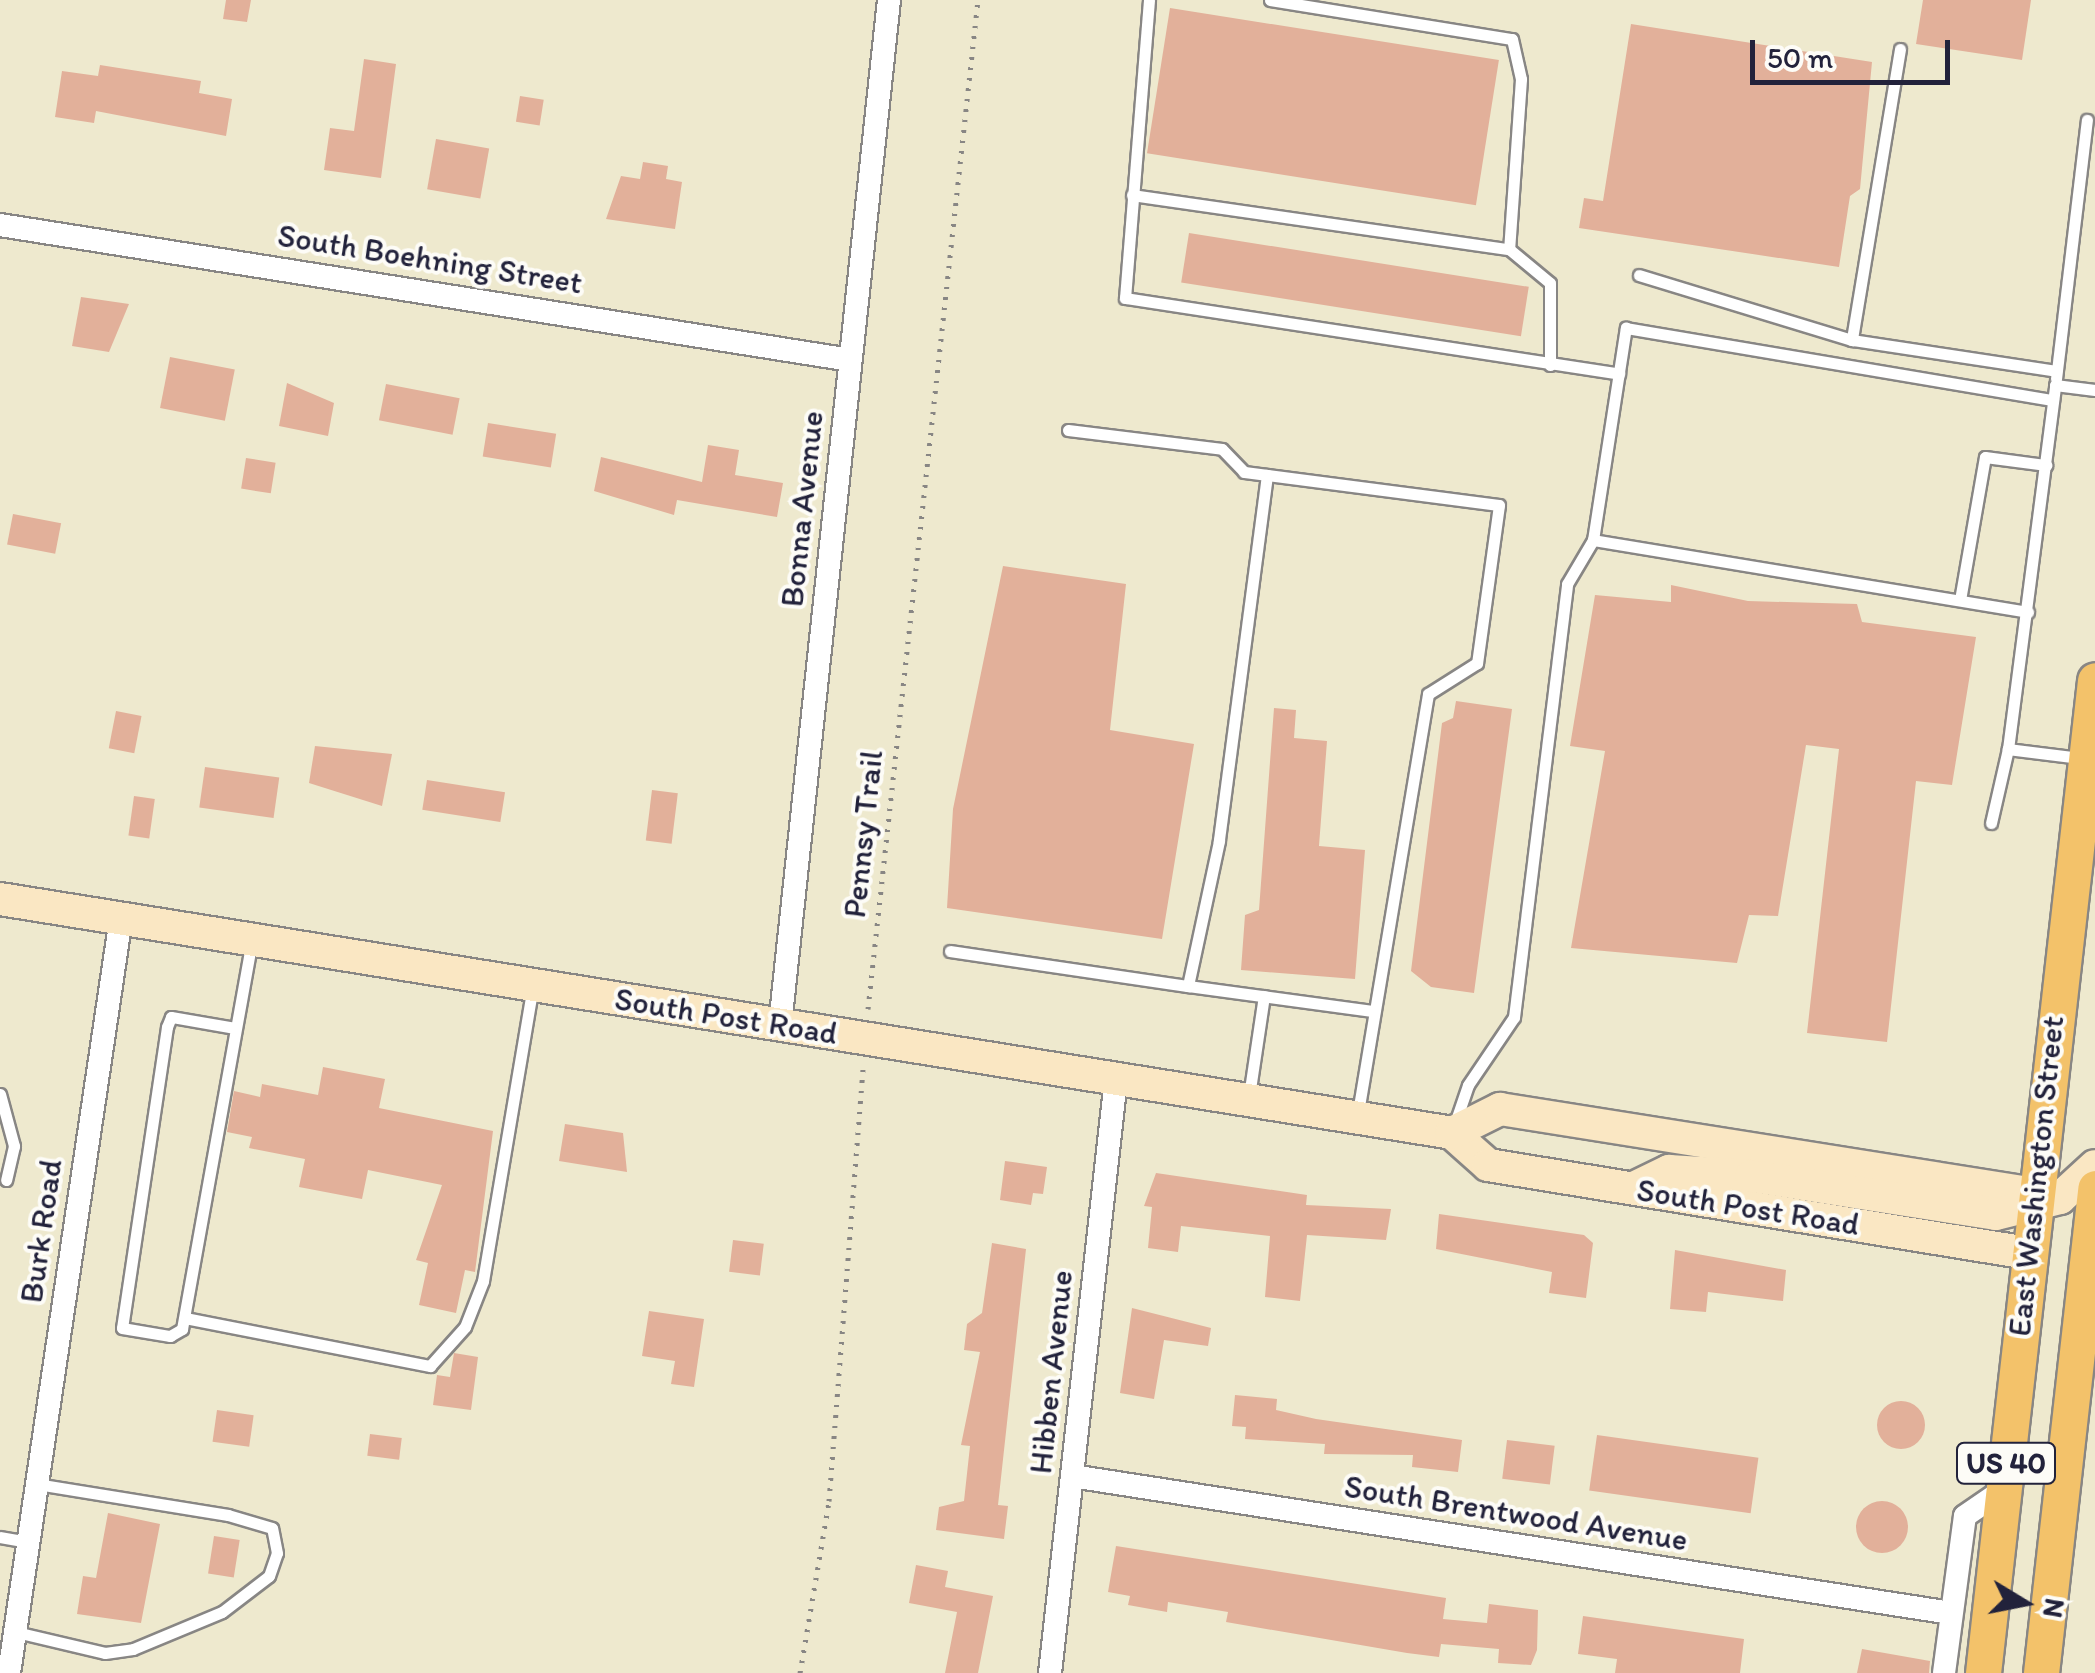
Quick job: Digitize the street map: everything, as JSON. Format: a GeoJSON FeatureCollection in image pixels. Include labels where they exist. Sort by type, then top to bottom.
{"type":"FeatureCollection","features":[{"type":"Feature","properties":{"kind":"main road","name":"East Washington Street"},"geometry":{"type":"LineString","coordinates":[[2041,1673],[2083,1403],[2067,1259],[2080,758],[2095,680]]}},
{"type":"Feature","properties":{"kind":"main road","name":"South Post Road"},"geometry":{"type":"LineString","coordinates":[[0,899],[1452,1133],[1488,1165],[2067,1259]]}},
{"type":"Feature","properties":{"kind":"main road","name":"South Post Road"},"geometry":{"type":"LineString","coordinates":[[1452,1133],[1500,1109],[2069,1198]]}},
{"type":"Feature","properties":{"kind":"main road"},"geometry":{"type":"LineString","coordinates":[[1634,1188],[1669,1171],[1996,1214],[2069,1198],[2095,1166]]}},
{"type":"Feature","properties":{"kind":"main road","name":"East Washington Street"},"geometry":{"type":"LineString","coordinates":[[1983,1673],[2003,1490],[2067,1259],[2069,1198]]}},
{"type":"Feature","properties":{"kind":"street","name":"Bonna Avenue"},"geometry":{"type":"LineString","coordinates":[[780,1025],[889,0]]}},
{"type":"Feature","properties":{"kind":"street","name":"South Boehning Street"},"geometry":{"type":"LineString","coordinates":[[0,224],[850,360]]}},
{"type":"Feature","properties":{"kind":"street","name":"Burk Road"},"geometry":{"type":"LineString","coordinates":[[9,1673],[121,918]]}},
{"type":"Feature","properties":{"kind":"street","name":"Hibben Avenue"},"geometry":{"type":"LineString","coordinates":[[1050,1673],[1116,1079]]}},
{"type":"Feature","properties":{"kind":"street","name":"South Brentwood Avenue"},"geometry":{"type":"LineString","coordinates":[[1072,1476],[1951,1613]]}},
{"type":"Feature","properties":{"kind":"street"},"geometry":{"type":"LineString","coordinates":[[1944,1673],[1965,1516],[2003,1490]]}},
{"type":"Feature","properties":{"kind":"lane"},"geometry":{"type":"LineString","coordinates":[[1149,0],[1125,298],[1619,374]]}},
{"type":"Feature","properties":{"kind":"lane"},"geometry":{"type":"LineString","coordinates":[[1270,0],[1512,39],[1521,79],[1509,249]]}},
{"type":"Feature","properties":{"kind":"lane"},"geometry":{"type":"LineString","coordinates":[[1852,340],[1900,49]]}},
{"type":"Feature","properties":{"kind":"lane"},"geometry":{"type":"LineString","coordinates":[[1991,822],[2008,749],[2028,612],[2087,120]]}},
{"type":"Feature","properties":{"kind":"lane"},"geometry":{"type":"LineString","coordinates":[[1132,195],[1509,249],[1550,283],[1550,365]]}},
{"type":"Feature","properties":{"kind":"lane"},"geometry":{"type":"LineString","coordinates":[[1639,275],[1852,340],[2056,378],[2095,390]]}},
{"type":"Feature","properties":{"kind":"lane"},"geometry":{"type":"LineString","coordinates":[[1452,1133],[1468,1085],[1514,1017],[1567,584],[1593,540],[1626,328],[2053,400]]}},
{"type":"Feature","properties":{"kind":"lane"},"geometry":{"type":"LineString","coordinates":[[1068,430],[1222,449],[1244,472],[1498,505],[1478,663],[1428,694],[1358,1118]]}},
{"type":"Feature","properties":{"kind":"lane"},"geometry":{"type":"LineString","coordinates":[[1960,600],[1985,457],[2046,465]]}},
{"type":"Feature","properties":{"kind":"lane"},"geometry":{"type":"LineString","coordinates":[[1188,986],[1220,842],[1267,475]]}},
{"type":"Feature","properties":{"kind":"lane"},"geometry":{"type":"LineString","coordinates":[[1593,540],[2028,612]]}},
{"type":"Feature","properties":{"kind":"lane"},"geometry":{"type":"LineString","coordinates":[[2008,749],[2080,758]]}},
{"type":"Feature","properties":{"kind":"lane"},"geometry":{"type":"LineString","coordinates":[[235,1028],[171,1017],[116,1321],[170,1336],[185,1318],[252,940]]}},
{"type":"Feature","properties":{"kind":"lane"},"geometry":{"type":"LineString","coordinates":[[950,952],[1374,1011]]}},
{"type":"Feature","properties":{"kind":"lane"},"geometry":{"type":"LineString","coordinates":[[185,1318],[430,1366],[465,1328],[483,1281],[534,985]]}},
{"type":"Feature","properties":{"kind":"lane"},"geometry":{"type":"LineString","coordinates":[[1248,1100],[1264,996]]}},
{"type":"Feature","properties":{"kind":"lane"},"geometry":{"type":"LineString","coordinates":[[0,1094],[14,1146],[6,1180]]}},
{"type":"Feature","properties":{"kind":"lane"},"geometry":{"type":"LineString","coordinates":[[16,1632],[105,1653],[133,1649],[222,1612],[269,1576],[277,1553],[272,1528],[228,1515],[37,1484]]}},
{"type":"Feature","properties":{"kind":"lane"},"geometry":{"type":"LineString","coordinates":[[0,1537],[29,1542]]}},
{"type":"Feature","properties":{"kind":"path","name":"Pennsy Trail"},"geometry":{"type":"LineString","coordinates":[[800,1673],[829,1500],[865,1039],[978,0]]}},
{"type":"Feature","properties":{"kind":"building"},"geometry":{"type":"Polygon","coordinates":[[[226,0],[251,0],[247,22],[223,19],[226,0]]]}},
{"type":"Feature","properties":{"kind":"building"},"geometry":{"type":"Polygon","coordinates":[[[1923,0],[2031,0],[2022,60],[1916,44],[1923,0]]]}},
{"type":"Feature","properties":{"kind":"building"},"geometry":{"type":"Polygon","coordinates":[[[1170,8],[1499,60],[1476,205],[1147,153],[1170,8]]]}},
{"type":"Feature","properties":{"kind":"building"},"geometry":{"type":"Polygon","coordinates":[[[1631,24],[1872,62],[1860,189],[1850,196],[1839,267],[1579,228],[1584,198],[1603,201],[1631,24]]]}},
{"type":"Feature","properties":{"kind":"building"},"geometry":{"type":"Polygon","coordinates":[[[364,59],[396,64],[381,178],[324,170],[330,128],[354,131],[364,59]]]}},
{"type":"Feature","properties":{"kind":"building"},"geometry":{"type":"Polygon","coordinates":[[[100,65],[201,81],[199,93],[232,99],[226,136],[96,111],[94,123],[55,117],[62,71],[98,76],[100,65]]]}},
{"type":"Feature","properties":{"kind":"building"},"geometry":{"type":"Polygon","coordinates":[[[520,96],[544,100],[540,125],[516,122],[520,96]]]}},
{"type":"Feature","properties":{"kind":"building"},"geometry":{"type":"Polygon","coordinates":[[[436,139],[489,148],[480,199],[427,189],[436,139]]]}},
{"type":"Feature","properties":{"kind":"building"},"geometry":{"type":"Polygon","coordinates":[[[643,162],[668,166],[666,179],[682,182],[675,229],[606,219],[621,176],[640,179],[643,162]]]}},
{"type":"Feature","properties":{"kind":"building"},"geometry":{"type":"Polygon","coordinates":[[[1189,233],[1529,287],[1521,336],[1181,282],[1189,233]]]}},
{"type":"Feature","properties":{"kind":"building"},"geometry":{"type":"Polygon","coordinates":[[[81,297],[129,304],[109,352],[72,346],[81,297]]]}},
{"type":"Feature","properties":{"kind":"building"},"geometry":{"type":"Polygon","coordinates":[[[170,357],[235,370],[225,421],[160,408],[170,357]]]}},
{"type":"Feature","properties":{"kind":"building"},"geometry":{"type":"Polygon","coordinates":[[[287,383],[334,403],[328,436],[279,426],[287,383]]]}},
{"type":"Feature","properties":{"kind":"building"},"geometry":{"type":"Polygon","coordinates":[[[386,384],[460,398],[453,435],[379,420],[386,384]]]}},
{"type":"Feature","properties":{"kind":"building"},"geometry":{"type":"Polygon","coordinates":[[[488,423],[556,434],[551,467],[483,457],[488,423]]]}},
{"type":"Feature","properties":{"kind":"building"},"geometry":{"type":"Polygon","coordinates":[[[708,445],[739,450],[735,475],[783,483],[777,517],[677,500],[674,515],[594,491],[601,457],[702,482],[708,445]]]}},
{"type":"Feature","properties":{"kind":"building"},"geometry":{"type":"Polygon","coordinates":[[[246,458],[276,463],[271,493],[241,489],[246,458]]]}},
{"type":"Feature","properties":{"kind":"building"},"geometry":{"type":"Polygon","coordinates":[[[13,514],[61,523],[55,554],[7,544],[13,514]]]}},
{"type":"Feature","properties":{"kind":"building"},"geometry":{"type":"Polygon","coordinates":[[[1003,566],[1126,584],[1110,730],[1194,744],[1162,939],[947,908],[953,809],[1003,566]]]}},
{"type":"Feature","properties":{"kind":"building"},"geometry":{"type":"Polygon","coordinates":[[[1671,585],[1748,601],[1857,604],[1862,622],[1976,637],[1952,785],[1916,781],[1887,1042],[1807,1033],[1839,749],[1806,745],[1778,916],[1749,915],[1737,963],[1571,948],[1605,751],[1570,746],[1595,595],[1671,602],[1671,585]]]}},
{"type":"Feature","properties":{"kind":"building"},"geometry":{"type":"Polygon","coordinates":[[[1456,701],[1512,709],[1474,993],[1431,987],[1411,971],[1442,723],[1453,718],[1456,701]]]}},
{"type":"Feature","properties":{"kind":"building"},"geometry":{"type":"Polygon","coordinates":[[[1274,708],[1296,710],[1294,738],[1327,741],[1319,846],[1365,850],[1355,979],[1241,970],[1245,915],[1259,910],[1274,708]]]}},
{"type":"Feature","properties":{"kind":"building"},"geometry":{"type":"Polygon","coordinates":[[[116,711],[142,716],[134,753],[109,748],[116,711]]]}},
{"type":"Feature","properties":{"kind":"building"},"geometry":{"type":"Polygon","coordinates":[[[315,746],[392,754],[382,806],[309,783],[315,746]]]}},
{"type":"Feature","properties":{"kind":"building"},"geometry":{"type":"Polygon","coordinates":[[[205,767],[279,777],[274,818],[199,808],[205,767]]]}},
{"type":"Feature","properties":{"kind":"building"},"geometry":{"type":"Polygon","coordinates":[[[427,780],[505,792],[500,822],[422,810],[427,780]]]}},
{"type":"Feature","properties":{"kind":"building"},"geometry":{"type":"Polygon","coordinates":[[[652,790],[678,793],[672,844],[646,841],[652,790]]]}},
{"type":"Feature","properties":{"kind":"building"},"geometry":{"type":"Polygon","coordinates":[[[134,796],[155,799],[149,839],[128,836],[134,796]]]}},
{"type":"Feature","properties":{"kind":"building"},"geometry":{"type":"Polygon","coordinates":[[[323,1067],[385,1079],[379,1108],[493,1131],[475,1272],[465,1270],[456,1313],[419,1305],[428,1263],[416,1260],[442,1185],[368,1170],[362,1199],[299,1187],[305,1159],[249,1148],[252,1137],[227,1132],[234,1091],[260,1097],[262,1084],[318,1095],[323,1067]]]}},
{"type":"Feature","properties":{"kind":"building"},"geometry":{"type":"Polygon","coordinates":[[[565,1124],[623,1133],[627,1172],[559,1161],[565,1124]]]}},
{"type":"Feature","properties":{"kind":"building"},"geometry":{"type":"Polygon","coordinates":[[[1005,1161],[1047,1167],[1043,1194],[1033,1193],[1031,1205],[1000,1200],[1005,1161]]]}},
{"type":"Feature","properties":{"kind":"building"},"geometry":{"type":"Polygon","coordinates":[[[1156,1173],[1307,1195],[1306,1205],[1391,1209],[1386,1240],[1307,1235],[1300,1301],[1265,1297],[1270,1236],[1181,1226],[1178,1252],[1148,1248],[1152,1207],[1144,1206],[1156,1173]]]}},
{"type":"Feature","properties":{"kind":"building"},"geometry":{"type":"Polygon","coordinates":[[[1439,1214],[1584,1235],[1593,1243],[1586,1298],[1549,1293],[1552,1272],[1436,1249],[1439,1214]]]}},
{"type":"Feature","properties":{"kind":"building"},"geometry":{"type":"Polygon","coordinates":[[[733,1240],[764,1244],[760,1276],[729,1272],[733,1240]]]}},
{"type":"Feature","properties":{"kind":"building"},"geometry":{"type":"Polygon","coordinates":[[[992,1243],[1026,1249],[998,1505],[1008,1506],[1004,1539],[936,1530],[939,1507],[964,1501],[970,1446],[961,1445],[980,1352],[964,1350],[967,1324],[982,1313],[992,1243]]]}},
{"type":"Feature","properties":{"kind":"building"},"geometry":{"type":"Polygon","coordinates":[[[1675,1250],[1786,1270],[1783,1301],[1708,1292],[1706,1312],[1670,1309],[1675,1250]]]}},
{"type":"Feature","properties":{"kind":"building"},"geometry":{"type":"Polygon","coordinates":[[[1132,1308],[1211,1328],[1208,1346],[1164,1340],[1154,1399],[1120,1393],[1132,1308]]]}},
{"type":"Feature","properties":{"kind":"building"},"geometry":{"type":"Polygon","coordinates":[[[649,1311],[704,1319],[694,1387],[671,1384],[675,1361],[642,1356],[649,1311]]]}},
{"type":"Feature","properties":{"kind":"building"},"geometry":{"type":"Polygon","coordinates":[[[454,1353],[478,1357],[471,1410],[433,1405],[437,1375],[450,1377],[454,1353]]]}},
{"type":"Feature","properties":{"kind":"building"},"geometry":{"type":"Polygon","coordinates":[[[1235,1395],[1277,1399],[1276,1410],[1316,1419],[1462,1440],[1458,1472],[1412,1467],[1413,1455],[1324,1454],[1325,1444],[1245,1439],[1246,1427],[1232,1426],[1235,1395]]]}},
{"type":"Feature","properties":{"kind":"building"},"geometry":{"type":"Polygon","coordinates":[[[1901,1401],[1918,1408],[1925,1425],[1918,1442],[1901,1449],[1884,1442],[1877,1425],[1884,1408],[1901,1401]]]}},
{"type":"Feature","properties":{"kind":"building"},"geometry":{"type":"Polygon","coordinates":[[[217,1410],[254,1415],[249,1447],[213,1442],[217,1410]]]}},
{"type":"Feature","properties":{"kind":"building"},"geometry":{"type":"Polygon","coordinates":[[[370,1434],[402,1438],[399,1460],[367,1456],[370,1434]]]}},
{"type":"Feature","properties":{"kind":"building"},"geometry":{"type":"Polygon","coordinates":[[[1597,1435],[1758,1458],[1751,1513],[1589,1490],[1597,1435]]]}},
{"type":"Feature","properties":{"kind":"building"},"geometry":{"type":"Polygon","coordinates":[[[1507,1440],[1555,1446],[1550,1485],[1502,1479],[1507,1440]]]}},
{"type":"Feature","properties":{"kind":"building"},"geometry":{"type":"Polygon","coordinates":[[[1882,1501],[1900,1509],[1908,1527],[1900,1545],[1882,1553],[1864,1545],[1856,1527],[1864,1509],[1882,1501]]]}},
{"type":"Feature","properties":{"kind":"building"},"geometry":{"type":"Polygon","coordinates":[[[108,1513],[160,1524],[141,1623],[77,1614],[83,1576],[96,1578],[108,1513]]]}},
{"type":"Feature","properties":{"kind":"building"},"geometry":{"type":"Polygon","coordinates":[[[214,1536],[240,1540],[234,1578],[208,1574],[214,1536]]]}},
{"type":"Feature","properties":{"kind":"building"},"geometry":{"type":"Polygon","coordinates":[[[1116,1546],[1446,1598],[1443,1619],[1487,1623],[1489,1604],[1538,1610],[1537,1650],[1531,1665],[1498,1663],[1499,1649],[1441,1644],[1439,1657],[1226,1622],[1228,1612],[1168,1602],[1167,1612],[1128,1605],[1130,1596],[1108,1592],[1116,1546]]]}},
{"type":"Feature","properties":{"kind":"building"},"geometry":{"type":"Polygon","coordinates":[[[916,1565],[948,1571],[945,1587],[993,1596],[978,1673],[945,1673],[957,1612],[909,1603],[916,1565]]]}},
{"type":"Feature","properties":{"kind":"building"},"geometry":{"type":"Polygon","coordinates":[[[1583,1616],[1744,1639],[1740,1673],[1615,1673],[1617,1659],[1578,1654],[1583,1616]]]}},
{"type":"Feature","properties":{"kind":"building"},"geometry":{"type":"Polygon","coordinates":[[[1862,1649],[1930,1661],[1929,1673],[1857,1673],[1862,1649]]]}}]}
